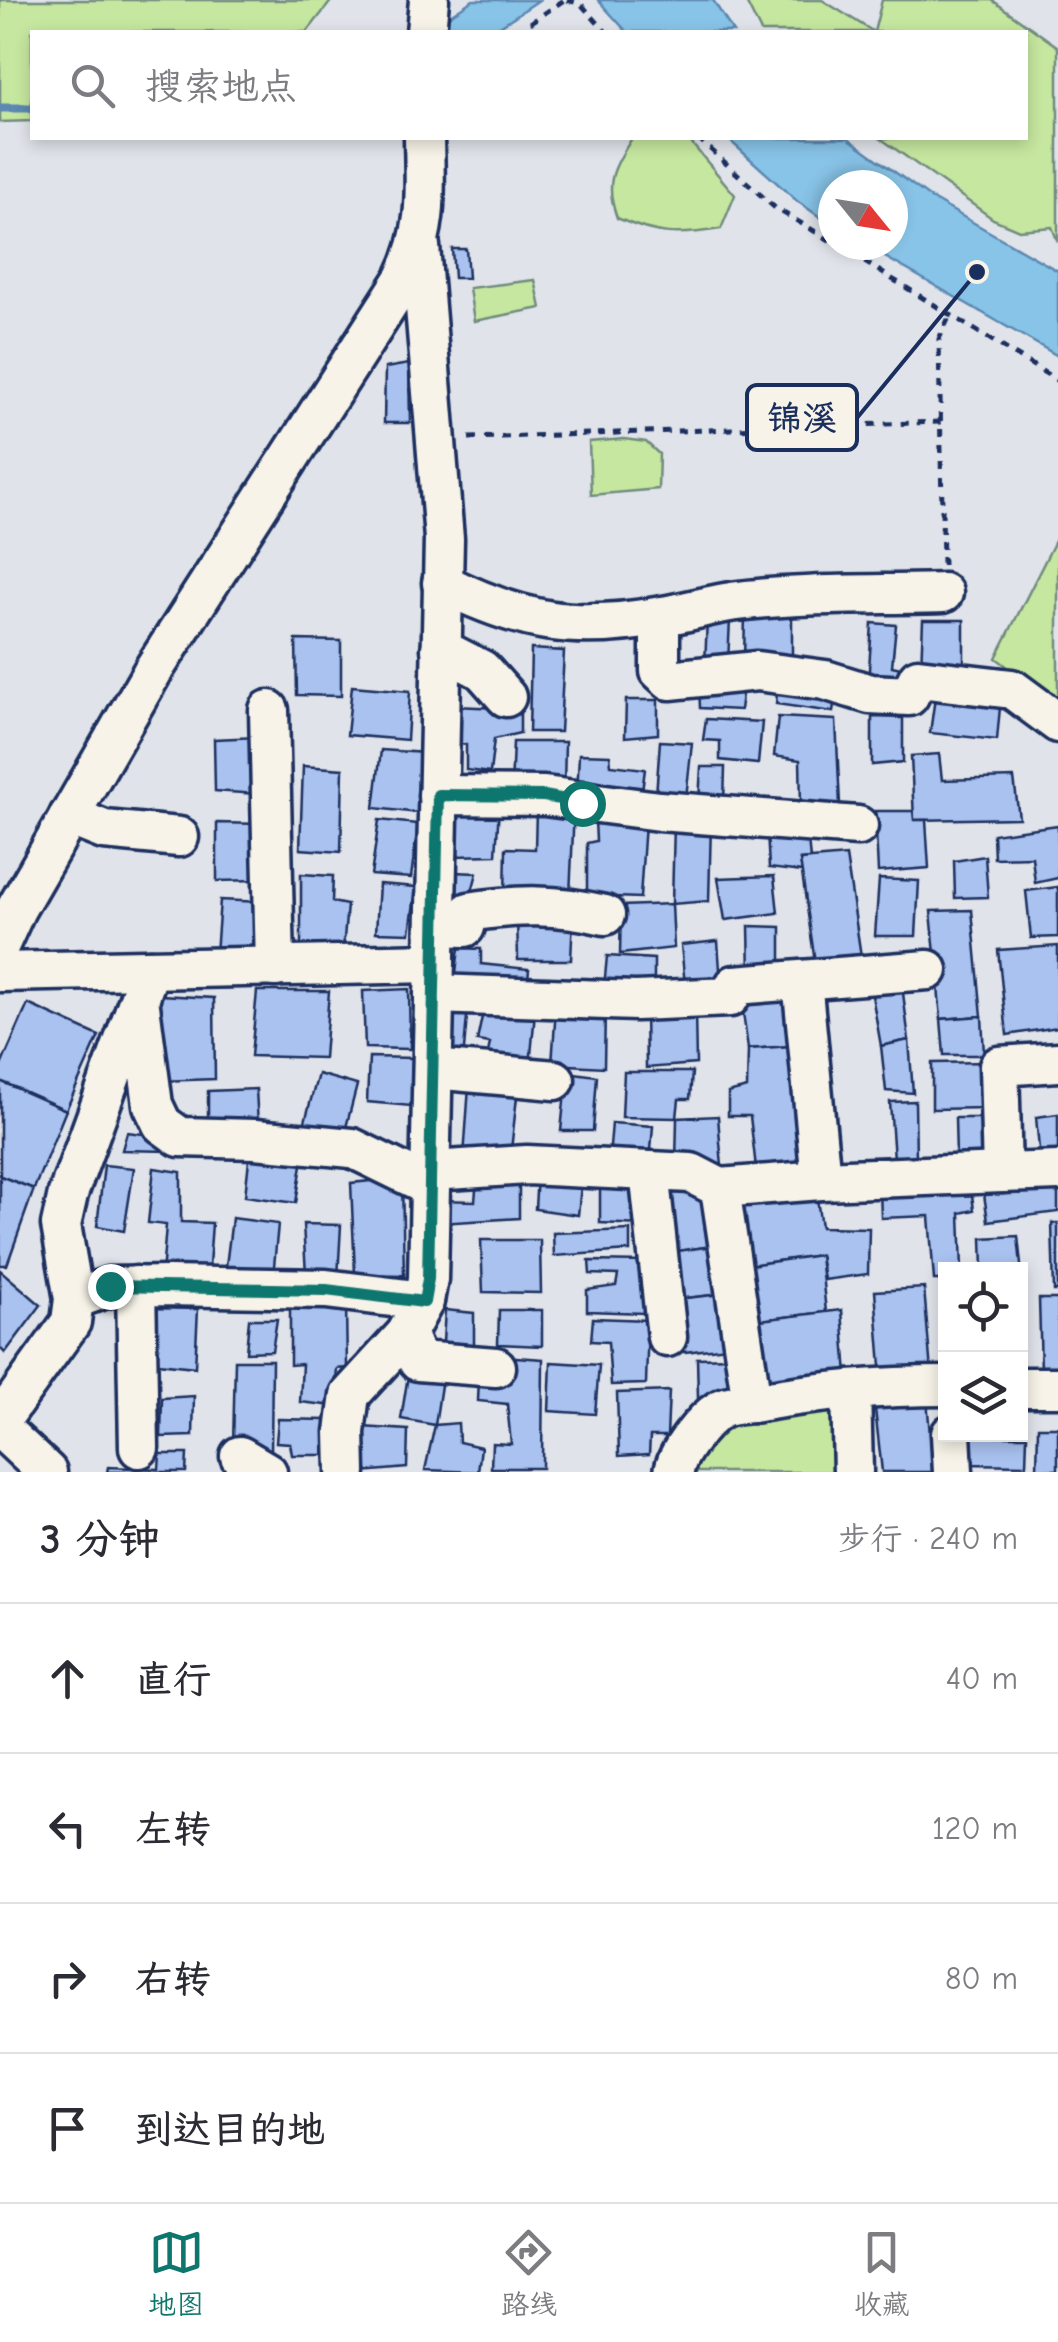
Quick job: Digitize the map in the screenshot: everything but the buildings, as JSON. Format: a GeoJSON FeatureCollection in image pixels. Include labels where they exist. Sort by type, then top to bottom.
{"type":"FeatureCollection","features":[{"type":"Feature","properties":{"kind":"street"},"geometry":{"type":"LineString","coordinates":[[346,1472],[344,1432],[350,1395],[415,1318],[428,1279],[444,539],[420,246],[425,206],[424,140]]}},
{"type":"Feature","properties":{"kind":"street"},"geometry":{"type":"LineString","coordinates":[[0,944],[16,908],[154,669],[405,278],[420,246]]}},
{"type":"Feature","properties":{"kind":"street"},"geometry":{"type":"LineString","coordinates":[[442,583],[490,607],[530,619],[589,624],[660,617],[738,601],[943,593]]}},
{"type":"Feature","properties":{"kind":"street"},"geometry":{"type":"LineString","coordinates":[[660,617],[660,670],[670,680],[757,671],[825,680],[870,694],[908,696],[918,678],[992,685],[1012,689],[1058,724]]}},
{"type":"Feature","properties":{"kind":"street"},"geometry":{"type":"LineString","coordinates":[[442,649],[482,670],[506,697]]}},
{"type":"Feature","properties":{"kind":"street"},"geometry":{"type":"LineString","coordinates":[[270,710],[275,967]]}},
{"type":"Feature","properties":{"kind":"street"},"geometry":{"type":"LineString","coordinates":[[438,795],[544,796],[658,811],[858,826]]}},
{"type":"Feature","properties":{"kind":"street"},"geometry":{"type":"LineString","coordinates":[[69,816],[104,830],[179,837]]}},
{"type":"Feature","properties":{"kind":"street"},"geometry":{"type":"LineString","coordinates":[[436,926],[465,927],[469,912],[501,907],[564,905],[605,914]]}},
{"type":"Feature","properties":{"kind":"street"},"geometry":{"type":"LineString","coordinates":[[0,972],[145,984],[275,967],[435,979],[636,1001],[730,998],[735,985],[928,970]]}},
{"type":"Feature","properties":{"kind":"street"},"geometry":{"type":"LineString","coordinates":[[802,980],[821,1180]]}},
{"type":"Feature","properties":{"kind":"street"},"geometry":{"type":"LineString","coordinates":[[145,984],[153,1105],[162,1124],[234,1167]]}},
{"type":"Feature","properties":{"kind":"street"},"geometry":{"type":"LineString","coordinates":[[47,1472],[0,1425],[72,1322],[74,1299],[61,1225],[68,1194],[145,984]]}},
{"type":"Feature","properties":{"kind":"street"},"geometry":{"type":"LineString","coordinates":[[1002,1173],[998,1066],[1058,1062]]}},
{"type":"Feature","properties":{"kind":"street"},"geometry":{"type":"LineString","coordinates":[[433,1070],[556,1080]]}},
{"type":"Feature","properties":{"kind":"street"},"geometry":{"type":"LineString","coordinates":[[180,1137],[352,1148],[430,1178],[527,1165],[691,1173],[720,1188],[1058,1171]]}},
{"type":"Feature","properties":{"kind":"street"},"geometry":{"type":"LineString","coordinates":[[649,1170],[667,1337]]}},
{"type":"Feature","properties":{"kind":"street"},"geometry":{"type":"LineString","coordinates":[[720,1188],[752,1403]]}},
{"type":"Feature","properties":{"kind":"street"},"geometry":{"type":"LineString","coordinates":[[74,1299],[110,1286],[326,1290],[415,1318]]}},
{"type":"Feature","properties":{"kind":"street"},"geometry":{"type":"LineString","coordinates":[[136,1286],[139,1448]]}},
{"type":"Feature","properties":{"kind":"street"},"geometry":{"type":"LineString","coordinates":[[415,1318],[418,1362],[496,1368]]}},
{"type":"Feature","properties":{"kind":"street"},"geometry":{"type":"LineString","coordinates":[[674,1472],[688,1442],[720,1409],[851,1390],[938,1386]]}},
{"type":"Feature","properties":{"kind":"street"},"geometry":{"type":"LineString","coordinates":[[1028,1387],[1058,1387]]}},
{"type":"Feature","properties":{"kind":"street"},"geometry":{"type":"LineString","coordinates":[[851,1390],[853,1472]]}},
{"type":"Feature","properties":{"kind":"street"},"geometry":{"type":"LineString","coordinates":[[952,1442],[953,1472]]}},
{"type":"Feature","properties":{"kind":"path"},"geometry":{"type":"LineString","coordinates":[[520,30],[565,0],[581,4],[604,30]]}},
{"type":"Feature","properties":{"kind":"path"},"geometry":{"type":"LineString","coordinates":[[700,140],[774,208],[818,234]]}},
{"type":"Feature","properties":{"kind":"path"},"geometry":{"type":"LineString","coordinates":[[862,260],[1058,381]]}},
{"type":"Feature","properties":{"kind":"path"},"geometry":{"type":"LineString","coordinates":[[943,593],[939,339],[951,313]]}},
{"type":"Feature","properties":{"kind":"path"},"geometry":{"type":"LineString","coordinates":[[436,439],[942,422]]}},
{"type":"Feature","properties":{"kind":"green space"},"geometry":{"type":"Polygon","coordinates":[[[0,0],[332,0],[309,30],[30,30],[30,121],[0,122],[0,0]]]}},
{"type":"Feature","properties":{"kind":"green space"},"geometry":{"type":"Polygon","coordinates":[[[745,0],[822,0],[871,30],[760,30],[745,0]]]}},
{"type":"Feature","properties":{"kind":"green space"},"geometry":{"type":"Polygon","coordinates":[[[882,0],[992,0],[1058,47],[1058,242],[1052,227],[1019,230],[993,219],[883,140],[1028,140],[1028,30],[874,30],[882,0]]]}},
{"type":"Feature","properties":{"kind":"green space"},"geometry":{"type":"Polygon","coordinates":[[[631,140],[689,140],[735,195],[721,229],[668,233],[617,218],[611,185],[631,140]]]}},
{"type":"Feature","properties":{"kind":"green space"},"geometry":{"type":"Polygon","coordinates":[[[535,280],[541,308],[474,321],[469,288],[535,280]]]}},
{"type":"Feature","properties":{"kind":"green space"},"geometry":{"type":"Polygon","coordinates":[[[589,442],[646,442],[659,454],[658,489],[591,495],[589,442]]]}},
{"type":"Feature","properties":{"kind":"green space"},"geometry":{"type":"Polygon","coordinates":[[[1058,535],[1058,705],[996,658],[1058,535]]]}},
{"type":"Feature","properties":{"kind":"green space"},"geometry":{"type":"Polygon","coordinates":[[[826,1410],[836,1415],[844,1472],[690,1472],[703,1452],[731,1427],[765,1417],[826,1410]]]}},
{"type":"Feature","properties":{"kind":"water"},"geometry":{"type":"Polygon","coordinates":[[[473,0],[539,0],[494,30],[427,30],[473,0]]]}},
{"type":"Feature","properties":{"kind":"water"},"geometry":{"type":"Polygon","coordinates":[[[598,0],[713,0],[732,30],[625,30],[598,0]]]}},
{"type":"Feature","properties":{"kind":"water"},"geometry":{"type":"Polygon","coordinates":[[[729,140],[851,140],[892,170],[818,170],[818,216],[729,140]]]}},
{"type":"Feature","properties":{"kind":"water"},"geometry":{"type":"Polygon","coordinates":[[[908,182],[1058,271],[1058,356],[890,260],[908,260],[908,182]]]}},
{"type":"Feature","properties":{"kind":"waterway"},"geometry":{"type":"LineString","coordinates":[[0,108],[30,108]]}},
{"type":"Feature","properties":{"kind":"place","name":"锦溪"},"geometry":{"type":"Point","coordinates":[977,272]}},
{"type":"Feature","properties":{"kind":"route"},"geometry":{"type":"LineString","coordinates":[[110,1286],[326,1290],[424,1302],[428,1279],[438,795],[544,796],[582,803]]}}]}
